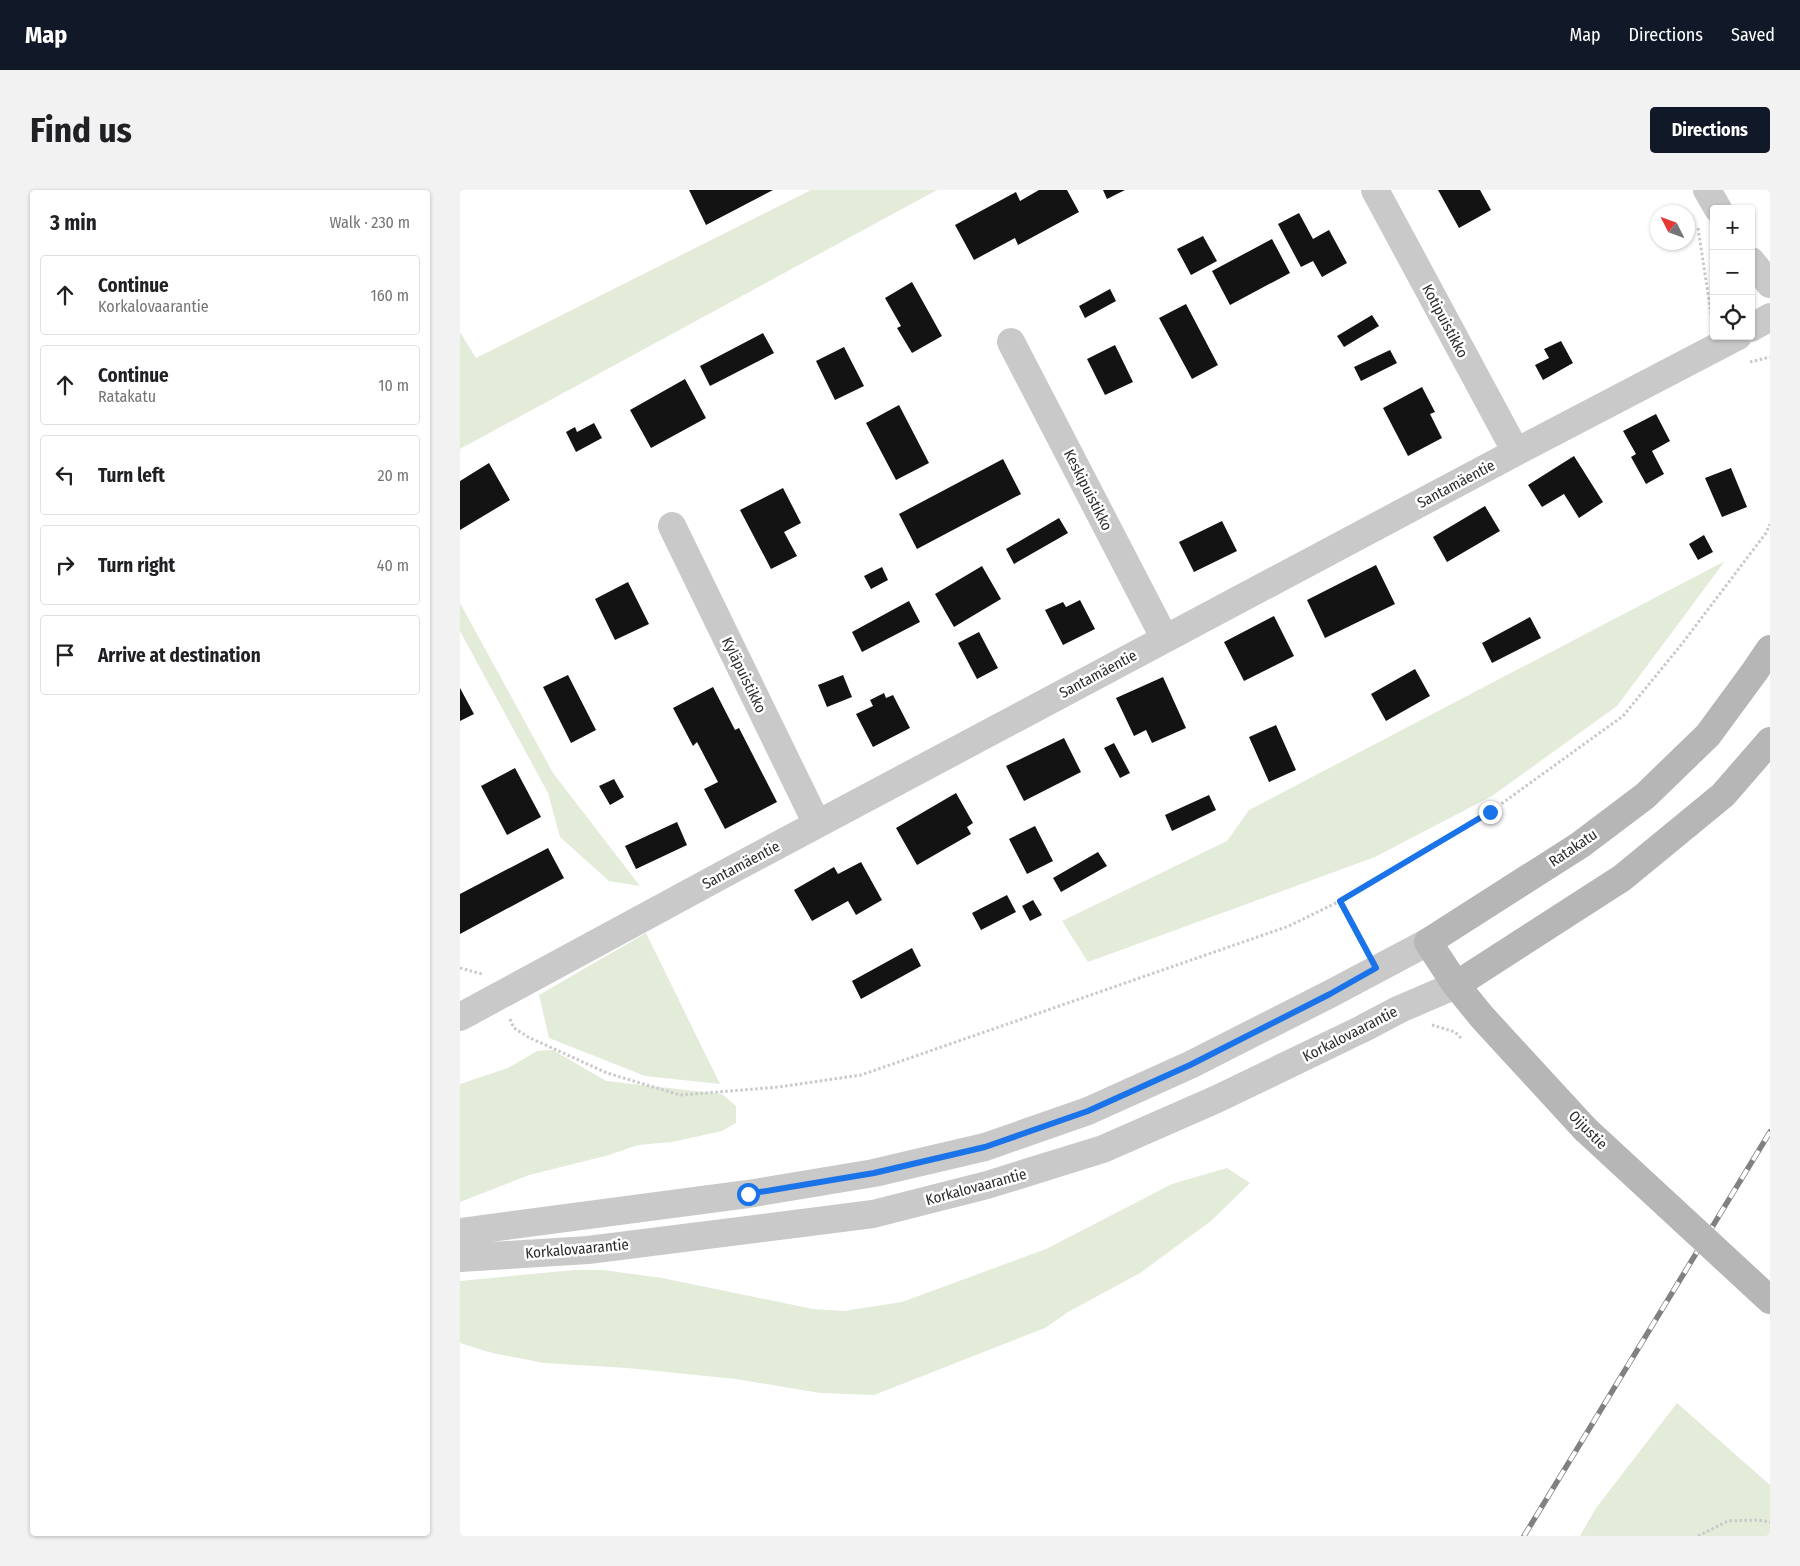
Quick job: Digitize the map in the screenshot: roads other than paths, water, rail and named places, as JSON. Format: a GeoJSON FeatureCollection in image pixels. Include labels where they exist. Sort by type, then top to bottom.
{"type":"FeatureCollection","features":[{"type":"Feature","properties":{"kind":"main road","name":"Ratakatu"},"geometry":{"type":"LineString","coordinates":[[1428,942],[1580,845],[1645,796],[1708,735],[1770,648]]}},
{"type":"Feature","properties":{"kind":"main road"},"geometry":{"type":"LineString","coordinates":[[1456,985],[1622,878],[1723,795],[1770,740]]}},
{"type":"Feature","properties":{"kind":"main road","name":"Oijustie"},"geometry":{"type":"LineString","coordinates":[[1428,942],[1456,985],[1482,1017],[1585,1129],[1770,1300]]}},
{"type":"Feature","properties":{"kind":"street","name":"Kotipuistikko"},"geometry":{"type":"LineString","coordinates":[[1375,190],[1516,452]]}},
{"type":"Feature","properties":{"kind":"street"},"geometry":{"type":"LineString","coordinates":[[1706,214],[1707,190]]}},
{"type":"Feature","properties":{"kind":"street"},"geometry":{"type":"LineString","coordinates":[[1755,266],[1770,284]]}},
{"type":"Feature","properties":{"kind":"street"},"geometry":{"type":"LineString","coordinates":[[1755,326],[1770,317]]}},
{"type":"Feature","properties":{"kind":"street","name":"Santamäentie"},"geometry":{"type":"LineString","coordinates":[[460,1017],[1164,639],[1730,340]]}},
{"type":"Feature","properties":{"kind":"street","name":"Keskipuistikko"},"geometry":{"type":"LineString","coordinates":[[1011,342],[1164,639]]}},
{"type":"Feature","properties":{"kind":"street","name":"Kyläpuistikko"},"geometry":{"type":"LineString","coordinates":[[672,526],[817,824]]}},
{"type":"Feature","properties":{"kind":"street","name":"Ratakatu"},"geometry":{"type":"LineString","coordinates":[[1330,994],[1428,942]]}},
{"type":"Feature","properties":{"kind":"street","name":"Korkalovaarantie"},"geometry":{"type":"LineString","coordinates":[[460,1258],[588,1250],[873,1214],[987,1185],[1103,1150],[1226,1094],[1400,1009],[1456,985]]}},
{"type":"Feature","properties":{"kind":"street","name":"Korkalovaarantie"},"geometry":{"type":"LineString","coordinates":[[460,1232],[748,1194],[874,1173],[985,1147],[1097,1107],[1190,1065],[1330,994]]}},
{"type":"Feature","properties":{"kind":"railway"},"geometry":{"type":"LineString","coordinates":[[1524,1536],[1770,1132]]}}]}
